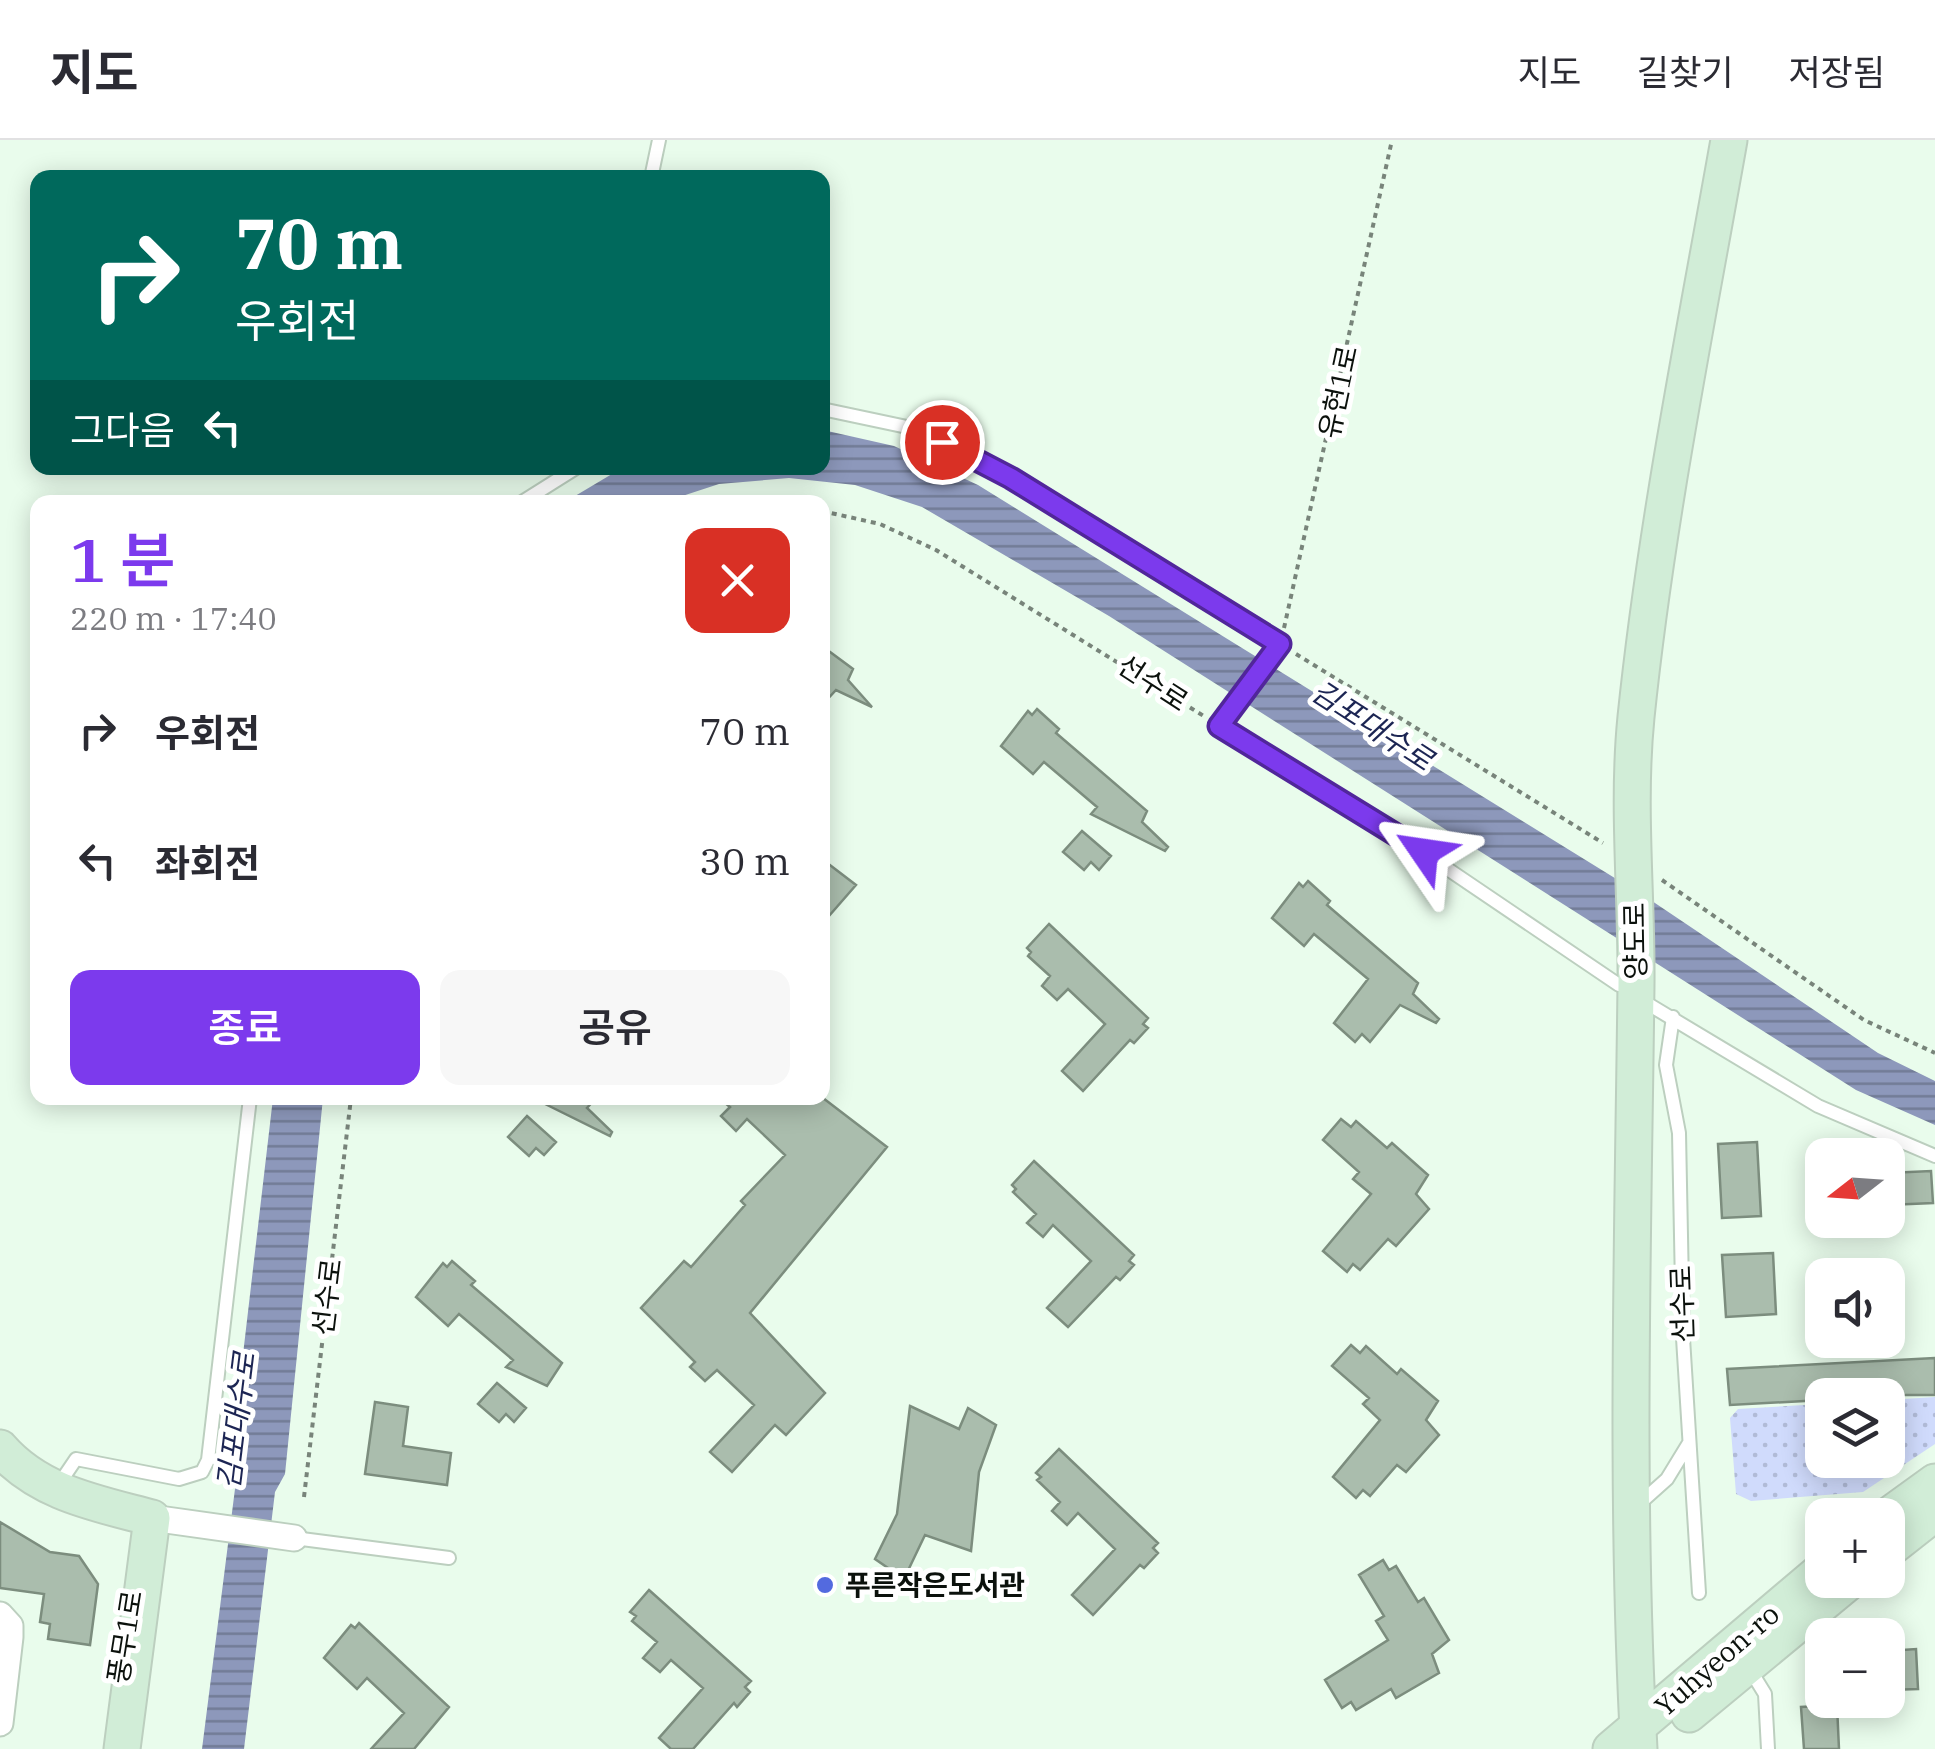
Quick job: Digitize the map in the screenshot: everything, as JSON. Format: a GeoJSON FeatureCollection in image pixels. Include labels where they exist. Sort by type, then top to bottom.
{"type":"FeatureCollection","features":[{"type":"Feature","properties":{"kind":"street","name":"양도로"},"geometry":{"type":"LineString","coordinates":[[1628,1745],[1633,1509],[1626,868],[1619,776],[1666,421],[1717,140]]}},
{"type":"Feature","properties":{"kind":"street","name":"양도로"},"geometry":{"type":"LineString","coordinates":[[1626,868],[1643,662],[1679,421],[1730,140]]}},
{"type":"Feature","properties":{"kind":"street","name":"양도로"},"geometry":{"type":"LineString","coordinates":[[1627,986],[1628,1745]]}},
{"type":"Feature","properties":{"kind":"street"},"geometry":{"type":"LineString","coordinates":[[0,1448],[30,1476],[55,1490],[151,1522]]}},
{"type":"Feature","properties":{"kind":"street"},"geometry":{"type":"LineString","coordinates":[[0,1464],[50,1500],[151,1522],[294,1538]]}},
{"type":"Feature","properties":{"kind":"street"},"geometry":{"type":"LineString","coordinates":[[1905,1504],[1935,1482]]}},
{"type":"Feature","properties":{"kind":"street"},"geometry":{"type":"LineString","coordinates":[[1905,1537],[1935,1514]]}},
{"type":"Feature","properties":{"kind":"street","name":"풍무1로"},"geometry":{"type":"LineString","coordinates":[[110,1749],[136,1568],[151,1522]]}},
{"type":"Feature","properties":{"kind":"street","name":"풍무1로"},"geometry":{"type":"LineString","coordinates":[[122,1749],[151,1522]]}},
{"type":"Feature","properties":{"kind":"street","name":"Yuhyeon-ro"},"geometry":{"type":"LineString","coordinates":[[1628,1745],[1805,1585]]}},
{"type":"Feature","properties":{"kind":"street"},"geometry":{"type":"LineString","coordinates":[[1628,1745],[1747,1666],[1828,1598]]}},
{"type":"Feature","properties":{"kind":"street"},"geometry":{"type":"LineString","coordinates":[[0,1614],[10,1626],[10,1637],[0,1723]]}},
{"type":"Feature","properties":{"kind":"lane"},"geometry":{"type":"LineString","coordinates":[[653,170],[659,140]]}},
{"type":"Feature","properties":{"kind":"lane"},"geometry":{"type":"LineString","coordinates":[[830,411],[907,428],[982,460],[1280,644],[1219,726]]}},
{"type":"Feature","properties":{"kind":"lane"},"geometry":{"type":"LineString","coordinates":[[533,495],[565,475]]}},
{"type":"Feature","properties":{"kind":"lane","name":"선수로"},"geometry":{"type":"LineString","coordinates":[[1219,726],[1424,852],[1673,1017],[1818,1106],[1935,1156]]}},
{"type":"Feature","properties":{"kind":"lane","name":"선수로"},"geometry":{"type":"LineString","coordinates":[[1673,1017],[1666,1065],[1680,1133],[1680,1244],[1698,1593]]}},
{"type":"Feature","properties":{"kind":"lane"},"geometry":{"type":"LineString","coordinates":[[55,1490],[76,1458],[179,1479],[202,1472],[208,1460],[249,1105]]}},
{"type":"Feature","properties":{"kind":"lane"},"geometry":{"type":"LineString","coordinates":[[1633,1509],[1667,1478],[1690,1440]]}},
{"type":"Feature","properties":{"kind":"lane"},"geometry":{"type":"LineString","coordinates":[[294,1538],[449,1558]]}},
{"type":"Feature","properties":{"kind":"lane"},"geometry":{"type":"LineString","coordinates":[[1747,1666],[1765,1694],[1768,1749]]}},
{"type":"Feature","properties":{"kind":"path","name":"유현1로"},"geometry":{"type":"LineString","coordinates":[[1280,644],[1392,140]]}},
{"type":"Feature","properties":{"kind":"path","name":"선수로"},"geometry":{"type":"LineString","coordinates":[[830,513],[880,524],[936,550],[1219,726]]}},
{"type":"Feature","properties":{"kind":"path","name":"선수로"},"geometry":{"type":"LineString","coordinates":[[304,1497],[349,1105]]}},
{"type":"Feature","properties":{"kind":"shaded area"},"geometry":{"type":"Polygon","coordinates":[[[1935,1397],[1935,1444],[1905,1464],[1905,1399],[1935,1397]]]}},
{"type":"Feature","properties":{"kind":"shaded area"},"geometry":{"type":"Polygon","coordinates":[[[1805,1405],[1805,1478],[1884,1478],[1863,1492],[1751,1501],[1736,1494],[1730,1418],[1738,1409],[1805,1405]]]}},
{"type":"Feature","properties":{"kind":"water"},"geometry":{"type":"Polygon","coordinates":[[[830,432],[894,446],[978,485],[1652,901],[1878,1053],[1935,1081],[1935,1125],[1856,1090],[1109,616],[922,507],[855,485],[789,478],[719,484],[685,495],[577,495],[610,475],[830,475],[830,432]]]}},
{"type":"Feature","properties":{"kind":"water","name":"김포대수로"},"geometry":{"type":"Polygon","coordinates":[[[272,1105],[322,1105],[285,1474],[275,1492],[244,1749],[202,1749],[236,1481],[233,1440],[272,1105]]]}},
{"type":"Feature","properties":{"kind":"building"},"geometry":{"type":"Polygon","coordinates":[[[830,652],[853,669],[848,680],[872,707],[836,690],[830,696],[830,652]]]}},
{"type":"Feature","properties":{"kind":"building"},"geometry":{"type":"Polygon","coordinates":[[[1037,709],[1059,729],[1056,733],[1147,811],[1142,822],[1168,847],[1165,851],[1091,814],[1097,807],[1044,762],[1033,774],[1001,746],[1028,711],[1032,715],[1037,709]]]}},
{"type":"Feature","properties":{"kind":"building"},"geometry":{"type":"Polygon","coordinates":[[[1082,831],[1111,856],[1099,870],[1091,862],[1084,870],[1063,852],[1082,831]]]}},
{"type":"Feature","properties":{"kind":"building"},"geometry":{"type":"Polygon","coordinates":[[[830,865],[856,885],[830,915],[830,865]]]}},
{"type":"Feature","properties":{"kind":"building"},"geometry":{"type":"Polygon","coordinates":[[[1308,881],[1330,901],[1327,905],[1418,983],[1413,994],[1439,1019],[1436,1023],[1400,1005],[1370,1042],[1362,1034],[1355,1042],[1334,1023],[1368,979],[1314,934],[1304,946],[1272,918],[1299,883],[1303,887],[1308,881]]]}},
{"type":"Feature","properties":{"kind":"building"},"geometry":{"type":"Polygon","coordinates":[[[1049,924],[1148,1018],[1143,1024],[1148,1028],[1134,1043],[1130,1040],[1083,1091],[1062,1071],[1105,1024],[1068,989],[1057,1000],[1042,986],[1050,976],[1028,956],[1031,952],[1027,948],[1049,924]]]}},
{"type":"Feature","properties":{"kind":"building"},"geometry":{"type":"Polygon","coordinates":[[[830,1103],[887,1147],[750,1313],[825,1393],[786,1435],[775,1425],[732,1472],[710,1452],[754,1405],[717,1370],[705,1381],[690,1367],[695,1362],[641,1308],[684,1261],[691,1267],[745,1205],[741,1201],[785,1155],[747,1119],[736,1131],[721,1116],[730,1107],[728,1105],[830,1103]]]}},
{"type":"Feature","properties":{"kind":"building"},"geometry":{"type":"Polygon","coordinates":[[[547,1105],[590,1105],[587,1108],[612,1132],[610,1136],[547,1105]]]}},
{"type":"Feature","properties":{"kind":"building"},"geometry":{"type":"Polygon","coordinates":[[[527,1116],[556,1142],[544,1155],[536,1148],[529,1156],[508,1137],[527,1116]]]}},
{"type":"Feature","properties":{"kind":"building"},"geometry":{"type":"Polygon","coordinates":[[[1341,1119],[1351,1127],[1356,1121],[1387,1148],[1392,1143],[1428,1175],[1416,1194],[1429,1209],[1396,1246],[1388,1239],[1360,1270],[1353,1264],[1347,1272],[1323,1251],[1371,1194],[1353,1179],[1359,1172],[1323,1140],[1341,1119]]]}},
{"type":"Feature","properties":{"kind":"building"},"geometry":{"type":"Polygon","coordinates":[[[1757,1142],[1761,1216],[1722,1218],[1718,1144],[1757,1142]]]}},
{"type":"Feature","properties":{"kind":"building"},"geometry":{"type":"Polygon","coordinates":[[[1034,1161],[1134,1255],[1129,1261],[1134,1265],[1120,1280],[1116,1277],[1068,1327],[1047,1308],[1091,1261],[1053,1225],[1043,1237],[1027,1223],[1036,1214],[1013,1192],[1016,1189],[1012,1185],[1034,1161]]]}},
{"type":"Feature","properties":{"kind":"building"},"geometry":{"type":"Polygon","coordinates":[[[1931,1171],[1933,1203],[1905,1204],[1905,1172],[1931,1171]]]}},
{"type":"Feature","properties":{"kind":"building"},"geometry":{"type":"Polygon","coordinates":[[[1773,1253],[1776,1314],[1726,1317],[1722,1255],[1773,1253]]]}},
{"type":"Feature","properties":{"kind":"building"},"geometry":{"type":"Polygon","coordinates":[[[452,1261],[475,1281],[471,1285],[562,1363],[547,1386],[506,1367],[513,1360],[459,1314],[448,1326],[416,1297],[443,1263],[447,1267],[452,1261]]]}},
{"type":"Feature","properties":{"kind":"building"},"geometry":{"type":"Polygon","coordinates":[[[1351,1345],[1360,1353],[1366,1346],[1397,1374],[1401,1369],[1438,1401],[1426,1420],[1439,1435],[1406,1472],[1397,1465],[1370,1496],[1363,1490],[1356,1498],[1333,1477],[1380,1420],[1363,1404],[1369,1398],[1332,1366],[1351,1345]]]}},
{"type":"Feature","properties":{"kind":"building"},"geometry":{"type":"Polygon","coordinates":[[[1935,1358],[1935,1395],[1905,1395],[1905,1378],[1805,1378],[1805,1401],[1730,1405],[1727,1369],[1935,1358]]]}},
{"type":"Feature","properties":{"kind":"building"},"geometry":{"type":"Polygon","coordinates":[[[497,1383],[526,1408],[514,1422],[506,1414],[499,1422],[478,1404],[497,1383]]]}},
{"type":"Feature","properties":{"kind":"building"},"geometry":{"type":"Polygon","coordinates":[[[375,1402],[408,1407],[403,1446],[451,1453],[447,1485],[365,1474],[375,1402]]]}},
{"type":"Feature","properties":{"kind":"building"},"geometry":{"type":"Polygon","coordinates":[[[910,1406],[959,1429],[968,1408],[996,1425],[979,1472],[971,1551],[925,1535],[904,1579],[875,1559],[897,1514],[910,1406]]]}},
{"type":"Feature","properties":{"kind":"building"},"geometry":{"type":"Polygon","coordinates":[[[1059,1449],[1158,1543],[1153,1548],[1158,1553],[1144,1568],[1140,1565],[1093,1615],[1072,1595],[1115,1549],[1078,1513],[1067,1525],[1052,1511],[1060,1502],[1037,1480],[1041,1477],[1036,1473],[1059,1449]]]}},
{"type":"Feature","properties":{"kind":"building"},"geometry":{"type":"Polygon","coordinates":[[[0,1522],[50,1552],[79,1556],[98,1584],[90,1645],[48,1639],[50,1624],[40,1622],[44,1594],[0,1588],[0,1522]]]}},
{"type":"Feature","properties":{"kind":"building"},"geometry":{"type":"Polygon","coordinates":[[[1383,1560],[1389,1570],[1396,1566],[1418,1602],[1424,1598],[1449,1640],[1432,1654],[1439,1673],[1396,1698],[1391,1689],[1356,1710],[1351,1702],[1342,1708],[1325,1680],[1388,1640],[1376,1621],[1384,1616],[1359,1575],[1383,1560]]]}},
{"type":"Feature","properties":{"kind":"building"},"geometry":{"type":"Polygon","coordinates":[[[649,1590],[751,1681],[745,1687],[750,1692],[737,1707],[734,1703],[693,1749],[671,1749],[659,1738],[703,1688],[671,1660],[660,1672],[643,1658],[657,1642],[632,1621],[636,1616],[630,1612],[649,1590]]]}},
{"type":"Feature","properties":{"kind":"building"},"geometry":{"type":"Polygon","coordinates":[[[359,1623],[449,1707],[414,1749],[371,1749],[404,1713],[367,1678],[357,1689],[324,1658],[351,1625],[355,1628],[359,1623]]]}},
{"type":"Feature","properties":{"kind":"building"},"geometry":{"type":"Polygon","coordinates":[[[1916,1649],[1918,1689],[1905,1689],[1905,1650],[1916,1649]]]}},
{"type":"Feature","properties":{"kind":"building"},"geometry":{"type":"Polygon","coordinates":[[[1801,1707],[1805,1707],[1805,1718],[1838,1718],[1839,1749],[1804,1749],[1801,1707]]]}},
{"type":"Feature","properties":{"kind":"place","name":"푸른작은도서관"},"geometry":{"type":"Point","coordinates":[825,1585]}},
{"type":"Feature","properties":{"kind":"route"},"geometry":{"type":"LineString","coordinates":[[942,442],[982,460],[1280,644],[1219,726],[1424,852]]}}]}
